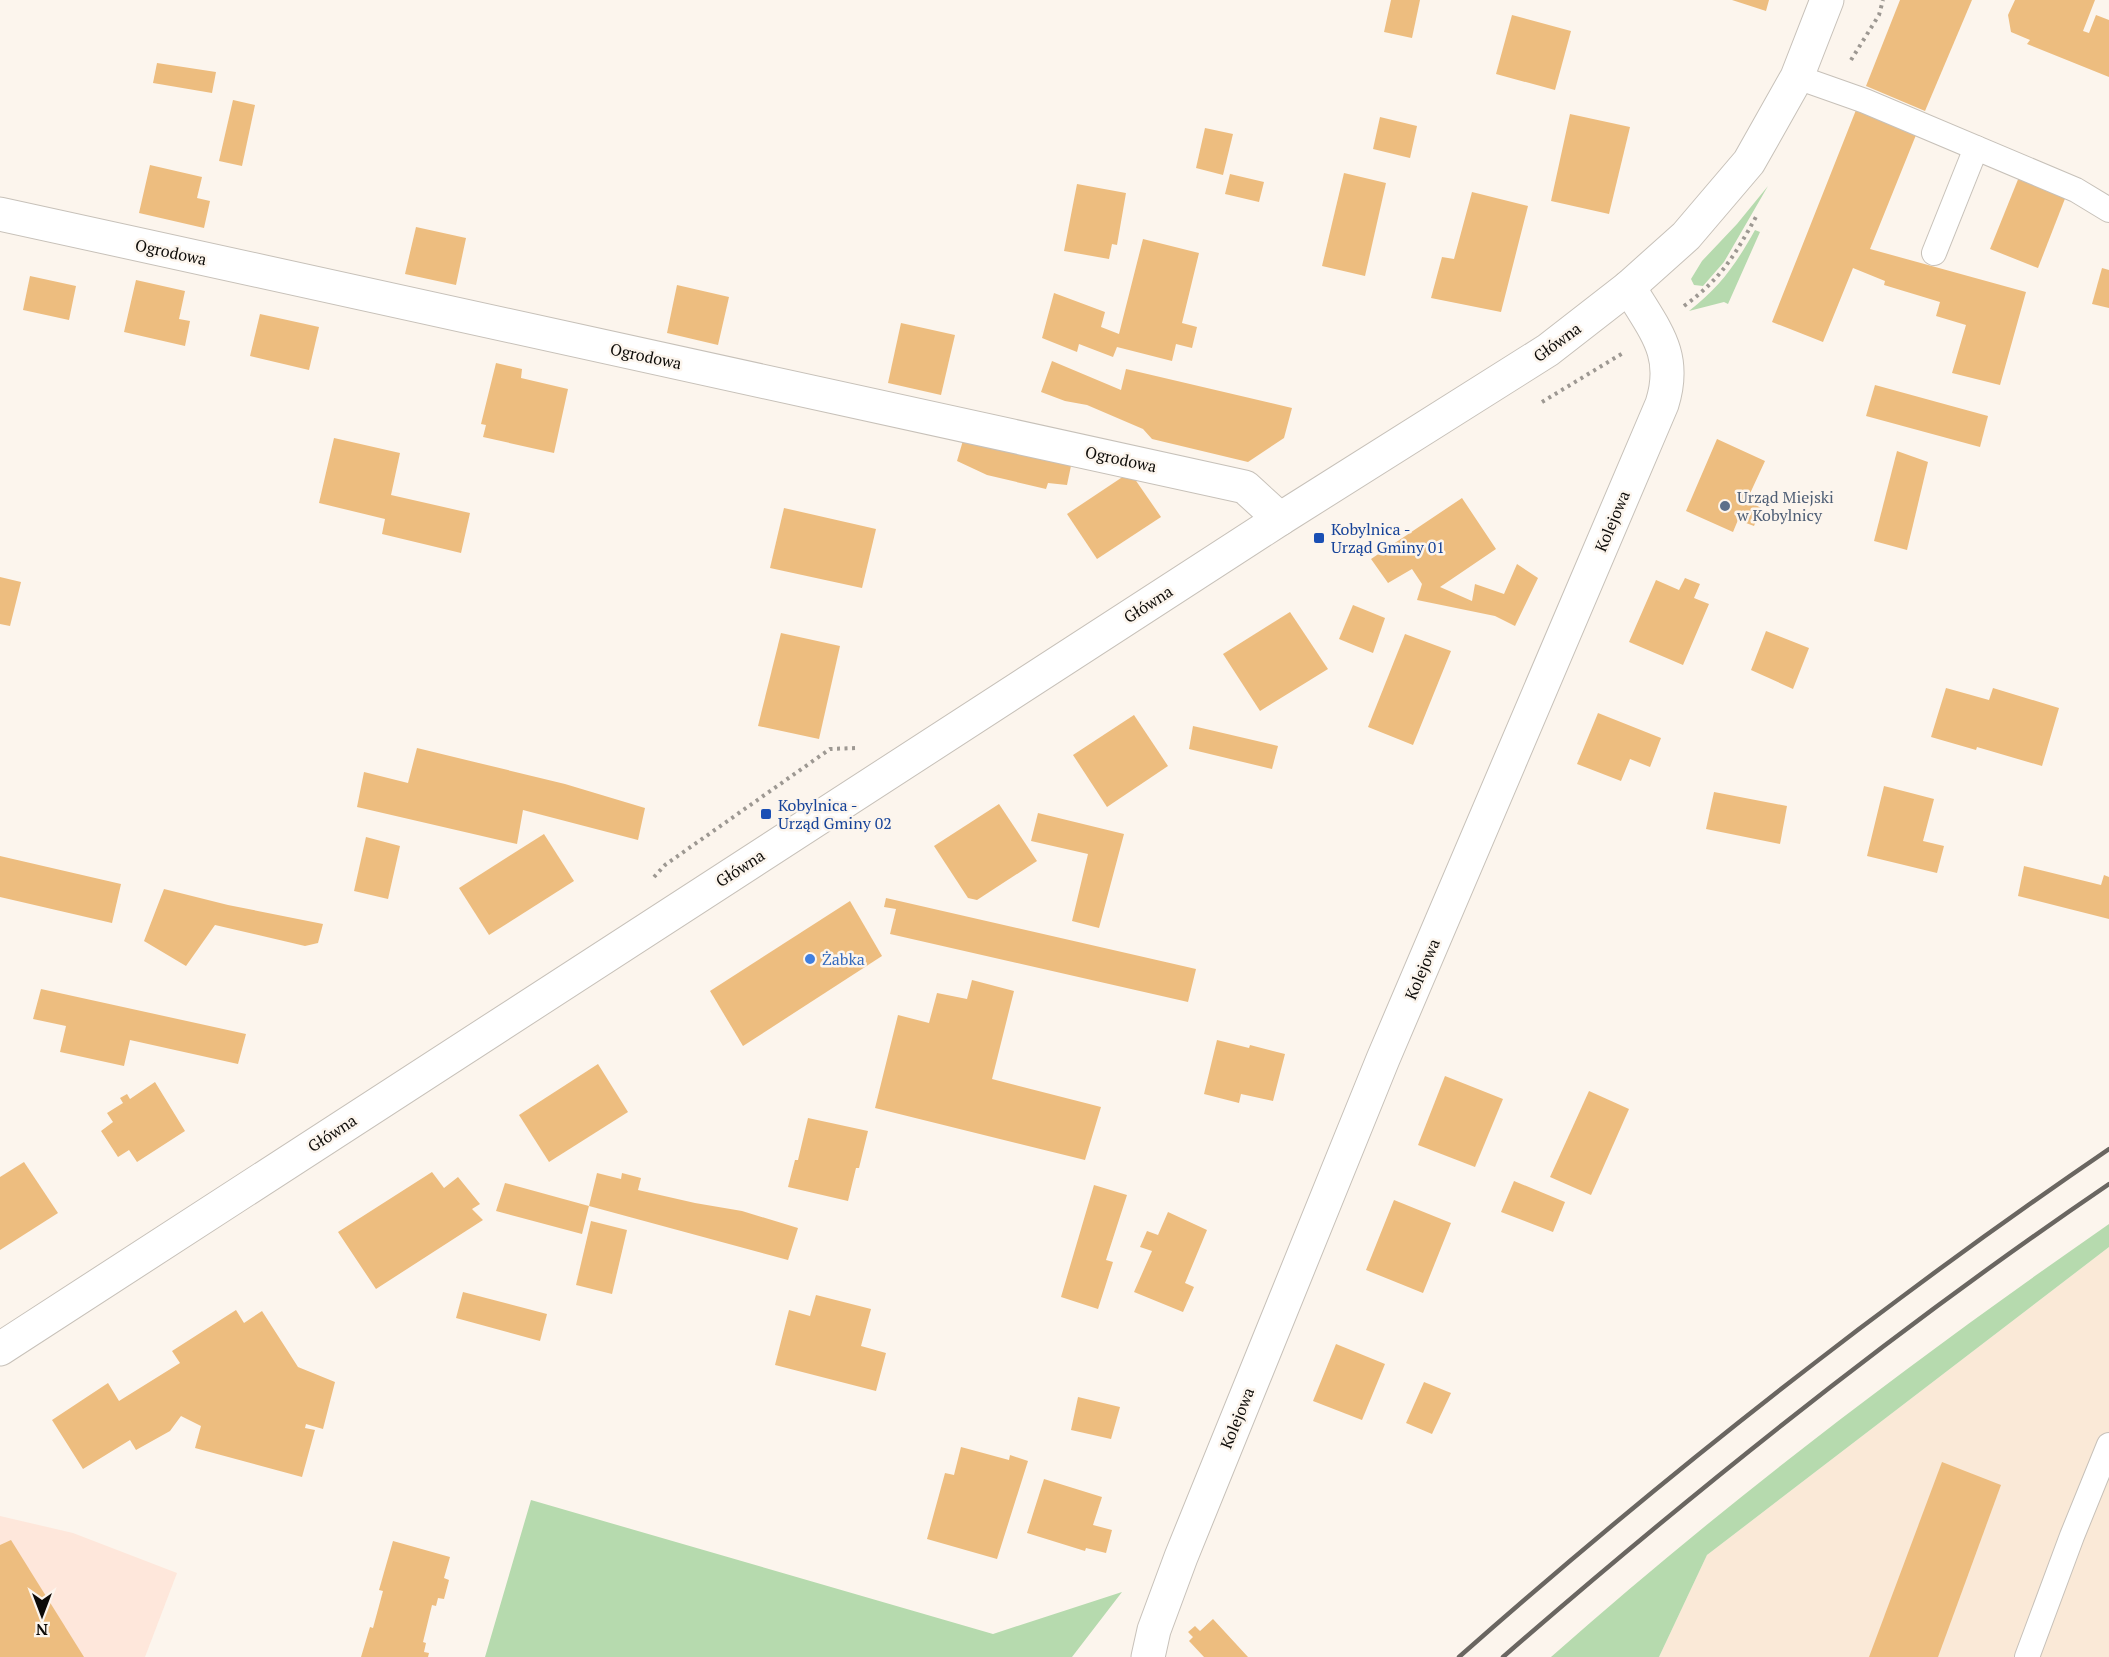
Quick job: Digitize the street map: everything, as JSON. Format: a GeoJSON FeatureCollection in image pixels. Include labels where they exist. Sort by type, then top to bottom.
{"type":"FeatureCollection","features":[{"type":"Feature","properties":{"kind":"street"},"geometry":{"type":"LineString","coordinates":[[1797,77],[1827,0]]}},
{"type":"Feature","properties":{"kind":"street","name":"Główna"},"geometry":{"type":"LineString","coordinates":[[0,1349],[1280,519],[1548,350],[1629,287],[1686,236],[1749,162],[1797,77]]}},
{"type":"Feature","properties":{"kind":"street","name":"Ogrodowa"},"geometry":{"type":"LineString","coordinates":[[0,214],[1245,487],[1280,519]]}},
{"type":"Feature","properties":{"kind":"street","name":"Kolejowa"},"geometry":{"type":"LineString","coordinates":[[1148,1657],[1154,1630],[1181,1557],[1383,1059],[1662,404],[1668,386],[1669,372],[1666,353],[1629,287]]}},
{"type":"Feature","properties":{"kind":"lane"},"geometry":{"type":"LineString","coordinates":[[1797,77],[1865,101],[2076,190],[2109,210]]}},
{"type":"Feature","properties":{"kind":"lane"},"geometry":{"type":"LineString","coordinates":[[1934,253],[1976,148]]}},
{"type":"Feature","properties":{"kind":"lane"},"geometry":{"type":"LineString","coordinates":[[2027,1657],[2109,1445]]}},
{"type":"Feature","properties":{"kind":"shaded area"},"geometry":{"type":"Polygon","coordinates":[[[2109,1247],[2109,1657],[1659,1657],[1707,1555],[2109,1247]]]}},
{"type":"Feature","properties":{"kind":"shaded area"},"geometry":{"type":"Polygon","coordinates":[[[0,1516],[73,1533],[177,1573],[145,1657],[0,1657],[0,1516]]]}},
{"type":"Feature","properties":{"kind":"green space"},"geometry":{"type":"Polygon","coordinates":[[[1768,186],[1724,262],[1703,286],[1694,285],[1691,279],[1702,261],[1737,224],[1768,186]]]}},
{"type":"Feature","properties":{"kind":"green space"},"geometry":{"type":"Polygon","coordinates":[[[1755,230],[1760,232],[1728,304],[1724,302],[1689,311],[1710,293],[1726,274],[1755,230]]]}},
{"type":"Feature","properties":{"kind":"green space"},"geometry":{"type":"Polygon","coordinates":[[[2109,1224],[2109,1247],[1707,1555],[1659,1657],[1551,1657],[1685,1542],[1824,1432],[1965,1326],[2109,1224]]]}},
{"type":"Feature","properties":{"kind":"green space"},"geometry":{"type":"Polygon","coordinates":[[[531,1500],[993,1634],[1122,1592],[1072,1657],[485,1657],[531,1500]]]}},
{"type":"Feature","properties":{"kind":"building"},"geometry":{"type":"Polygon","coordinates":[[[1391,0],[1420,0],[1412,38],[1384,32],[1391,0]]]}},
{"type":"Feature","properties":{"kind":"building"},"geometry":{"type":"Polygon","coordinates":[[[1732,0],[1769,0],[1766,11],[1732,0]]]}},
{"type":"Feature","properties":{"kind":"building"},"geometry":{"type":"Polygon","coordinates":[[[1900,0],[1972,0],[1925,111],[1866,86],[1900,0]]]}},
{"type":"Feature","properties":{"kind":"building"},"geometry":{"type":"Polygon","coordinates":[[[2015,0],[2095,0],[2083,31],[2089,33],[2096,15],[2109,20],[2109,77],[2027,44],[2030,40],[2011,32],[2008,15],[2015,0]]]}},
{"type":"Feature","properties":{"kind":"building"},"geometry":{"type":"Polygon","coordinates":[[[1512,15],[1571,31],[1555,90],[1496,74],[1512,15]]]}},
{"type":"Feature","properties":{"kind":"building"},"geometry":{"type":"Polygon","coordinates":[[[157,63],[216,72],[212,93],[153,83],[157,63]]]}},
{"type":"Feature","properties":{"kind":"building"},"geometry":{"type":"Polygon","coordinates":[[[233,100],[255,105],[242,166],[219,161],[233,100]]]}},
{"type":"Feature","properties":{"kind":"building"},"geometry":{"type":"Polygon","coordinates":[[[1856,110],[1916,135],[1870,249],[2026,292],[2000,385],[1952,373],[1966,325],[1936,316],[1940,302],[1884,285],[1885,281],[1853,268],[1823,342],[1772,322],[1856,110]]]}},
{"type":"Feature","properties":{"kind":"building"},"geometry":{"type":"Polygon","coordinates":[[[1570,114],[1630,127],[1609,214],[1551,201],[1570,114]]]}},
{"type":"Feature","properties":{"kind":"building"},"geometry":{"type":"Polygon","coordinates":[[[1380,117],[1417,126],[1410,158],[1373,149],[1380,117]]]}},
{"type":"Feature","properties":{"kind":"building"},"geometry":{"type":"Polygon","coordinates":[[[1205,128],[1233,134],[1223,175],[1196,168],[1205,128]]]}},
{"type":"Feature","properties":{"kind":"building"},"geometry":{"type":"Polygon","coordinates":[[[150,165],[202,177],[197,198],[210,201],[204,228],[139,213],[150,165]]]}},
{"type":"Feature","properties":{"kind":"building"},"geometry":{"type":"Polygon","coordinates":[[[1344,173],[1386,183],[1365,276],[1322,266],[1344,173]]]}},
{"type":"Feature","properties":{"kind":"building"},"geometry":{"type":"Polygon","coordinates":[[[1230,174],[1264,182],[1259,202],[1225,194],[1230,174]]]}},
{"type":"Feature","properties":{"kind":"building"},"geometry":{"type":"Polygon","coordinates":[[[2019,177],[2066,196],[2038,268],[1990,249],[2019,177]]]}},
{"type":"Feature","properties":{"kind":"building"},"geometry":{"type":"Polygon","coordinates":[[[1077,184],[1126,193],[1117,245],[1112,244],[1109,259],[1064,251],[1077,184]]]}},
{"type":"Feature","properties":{"kind":"building"},"geometry":{"type":"Polygon","coordinates":[[[1472,192],[1528,206],[1501,312],[1431,298],[1442,257],[1454,259],[1472,192]]]}},
{"type":"Feature","properties":{"kind":"building"},"geometry":{"type":"Polygon","coordinates":[[[416,227],[466,238],[456,285],[405,274],[416,227]]]}},
{"type":"Feature","properties":{"kind":"building"},"geometry":{"type":"Polygon","coordinates":[[[1143,239],[1199,253],[1182,323],[1197,327],[1192,348],[1176,344],[1172,361],[1117,347],[1113,357],[1079,344],[1077,352],[1042,338],[1054,293],[1105,312],[1101,327],[1119,334],[1143,239]]]}},
{"type":"Feature","properties":{"kind":"building"},"geometry":{"type":"Polygon","coordinates":[[[2102,268],[2109,270],[2109,308],[2092,304],[2102,268]]]}},
{"type":"Feature","properties":{"kind":"building"},"geometry":{"type":"Polygon","coordinates":[[[30,276],[76,286],[69,320],[23,310],[30,276]]]}},
{"type":"Feature","properties":{"kind":"building"},"geometry":{"type":"Polygon","coordinates":[[[136,280],[185,291],[179,319],[190,321],[185,346],[124,332],[136,280]]]}},
{"type":"Feature","properties":{"kind":"building"},"geometry":{"type":"Polygon","coordinates":[[[677,285],[729,297],[718,345],[667,333],[677,285]]]}},
{"type":"Feature","properties":{"kind":"building"},"geometry":{"type":"Polygon","coordinates":[[[260,314],[319,327],[309,370],[250,356],[260,314]]]}},
{"type":"Feature","properties":{"kind":"building"},"geometry":{"type":"Polygon","coordinates":[[[901,323],[955,335],[941,395],[888,383],[901,323]]]}},
{"type":"Feature","properties":{"kind":"building"},"geometry":{"type":"Polygon","coordinates":[[[1052,361],[1121,390],[1126,369],[1292,408],[1284,438],[1248,462],[1152,439],[1143,429],[1087,405],[1065,401],[1041,392],[1052,361]]]}},
{"type":"Feature","properties":{"kind":"building"},"geometry":{"type":"Polygon","coordinates":[[[496,363],[522,369],[521,378],[568,389],[554,453],[483,437],[486,425],[481,424],[496,363]]]}},
{"type":"Feature","properties":{"kind":"building"},"geometry":{"type":"Polygon","coordinates":[[[1875,385],[1988,416],[1980,447],[1866,416],[1875,385]]]}},
{"type":"Feature","properties":{"kind":"building"},"geometry":{"type":"Polygon","coordinates":[[[964,437],[1072,461],[1067,485],[1048,483],[1046,489],[987,475],[957,461],[964,437]]]}},
{"type":"Feature","properties":{"kind":"building"},"geometry":{"type":"Polygon","coordinates":[[[334,438],[400,453],[391,495],[470,513],[461,553],[382,534],[385,519],[319,503],[334,438]]]}},
{"type":"Feature","properties":{"kind":"building"},"geometry":{"type":"Polygon","coordinates":[[[1717,439],[1765,461],[1747,500],[1761,508],[1754,526],[1738,520],[1733,532],[1686,511],[1717,439]]]}},
{"type":"Feature","properties":{"kind":"building"},"geometry":{"type":"Polygon","coordinates":[[[1897,451],[1928,462],[1907,550],[1874,541],[1897,451]]]}},
{"type":"Feature","properties":{"kind":"building"},"geometry":{"type":"Polygon","coordinates":[[[1130,472],[1161,517],[1097,559],[1067,514],[1130,472]]]}},
{"type":"Feature","properties":{"kind":"building"},"geometry":{"type":"Polygon","coordinates":[[[1462,498],[1496,549],[1440,587],[1472,601],[1475,584],[1504,594],[1517,564],[1538,578],[1515,626],[1495,616],[1417,600],[1422,584],[1412,569],[1388,583],[1371,559],[1462,498]]]}},
{"type":"Feature","properties":{"kind":"building"},"geometry":{"type":"Polygon","coordinates":[[[784,508],[876,529],[862,588],[770,568],[784,508]]]}},
{"type":"Feature","properties":{"kind":"building"},"geometry":{"type":"Polygon","coordinates":[[[0,577],[21,582],[10,626],[0,624],[0,577]]]}},
{"type":"Feature","properties":{"kind":"building"},"geometry":{"type":"Polygon","coordinates":[[[1685,578],[1700,584],[1694,598],[1709,604],[1683,665],[1629,642],[1656,580],[1679,590],[1685,578]]]}},
{"type":"Feature","properties":{"kind":"building"},"geometry":{"type":"Polygon","coordinates":[[[1353,605],[1385,618],[1373,653],[1339,639],[1353,605]]]}},
{"type":"Feature","properties":{"kind":"building"},"geometry":{"type":"Polygon","coordinates":[[[1290,612],[1328,669],[1260,711],[1223,654],[1290,612]]]}},
{"type":"Feature","properties":{"kind":"building"},"geometry":{"type":"Polygon","coordinates":[[[1766,631],[1809,648],[1793,689],[1751,670],[1766,631]]]}},
{"type":"Feature","properties":{"kind":"building"},"geometry":{"type":"Polygon","coordinates":[[[781,633],[840,646],[819,739],[758,726],[781,633]]]}},
{"type":"Feature","properties":{"kind":"building"},"geometry":{"type":"Polygon","coordinates":[[[1405,634],[1451,651],[1413,745],[1368,727],[1405,634]]]}},
{"type":"Feature","properties":{"kind":"building"},"geometry":{"type":"Polygon","coordinates":[[[1946,688],[1989,700],[1993,688],[2059,708],[2042,766],[1977,747],[1976,750],[1931,737],[1946,688]]]}},
{"type":"Feature","properties":{"kind":"building"},"geometry":{"type":"Polygon","coordinates":[[[1598,713],[1661,738],[1650,767],[1630,759],[1621,781],[1577,764],[1598,713]]]}},
{"type":"Feature","properties":{"kind":"building"},"geometry":{"type":"Polygon","coordinates":[[[1134,715],[1168,766],[1107,807],[1073,755],[1134,715]]]}},
{"type":"Feature","properties":{"kind":"building"},"geometry":{"type":"Polygon","coordinates":[[[1193,726],[1278,746],[1272,769],[1189,749],[1193,726]]]}},
{"type":"Feature","properties":{"kind":"building"},"geometry":{"type":"Polygon","coordinates":[[[417,748],[565,784],[645,808],[638,840],[523,810],[517,844],[357,807],[364,772],[408,783],[417,748]]]}},
{"type":"Feature","properties":{"kind":"building"},"geometry":{"type":"Polygon","coordinates":[[[1884,786],[1934,799],[1923,841],[1944,846],[1937,873],[1867,856],[1884,786]]]}},
{"type":"Feature","properties":{"kind":"building"},"geometry":{"type":"Polygon","coordinates":[[[1714,792],[1787,806],[1780,844],[1706,829],[1714,792]]]}},
{"type":"Feature","properties":{"kind":"building"},"geometry":{"type":"Polygon","coordinates":[[[999,804],[1037,861],[977,900],[968,898],[934,846],[999,804]]]}},
{"type":"Feature","properties":{"kind":"building"},"geometry":{"type":"Polygon","coordinates":[[[1038,813],[1124,834],[1099,928],[1072,921],[1088,854],[1031,841],[1038,813]]]}},
{"type":"Feature","properties":{"kind":"building"},"geometry":{"type":"Polygon","coordinates":[[[544,834],[574,881],[489,935],[459,888],[544,834]]]}},
{"type":"Feature","properties":{"kind":"building"},"geometry":{"type":"Polygon","coordinates":[[[366,837],[400,846],[388,899],[354,891],[366,837]]]}},
{"type":"Feature","properties":{"kind":"building"},"geometry":{"type":"Polygon","coordinates":[[[0,856],[121,884],[112,923],[0,897],[0,856]]]}},
{"type":"Feature","properties":{"kind":"building"},"geometry":{"type":"Polygon","coordinates":[[[2024,866],[2101,885],[2104,875],[2109,877],[2109,919],[2018,896],[2024,866]]]}},
{"type":"Feature","properties":{"kind":"building"},"geometry":{"type":"Polygon","coordinates":[[[164,889],[228,905],[323,924],[318,943],[305,946],[215,925],[186,966],[144,941],[164,889]]]}},
{"type":"Feature","properties":{"kind":"building"},"geometry":{"type":"Polygon","coordinates":[[[886,898],[1196,969],[1188,1002],[890,934],[896,909],[884,907],[886,898]]]}},
{"type":"Feature","properties":{"kind":"building"},"geometry":{"type":"Polygon","coordinates":[[[850,901],[882,956],[743,1046],[710,991],[850,901]]]}},
{"type":"Feature","properties":{"kind":"building"},"geometry":{"type":"Polygon","coordinates":[[[972,980],[1014,991],[992,1079],[1101,1107],[1085,1160],[875,1108],[898,1015],[929,1023],[937,993],[967,999],[972,980]]]}},
{"type":"Feature","properties":{"kind":"building"},"geometry":{"type":"Polygon","coordinates":[[[41,989],[246,1034],[238,1064],[130,1040],[124,1066],[60,1052],[66,1026],[33,1019],[41,989]]]}},
{"type":"Feature","properties":{"kind":"building"},"geometry":{"type":"Polygon","coordinates":[[[1217,1040],[1285,1054],[1273,1101],[1241,1094],[1239,1103],[1204,1094],[1217,1040]]]}},
{"type":"Feature","properties":{"kind":"building"},"geometry":{"type":"Polygon","coordinates":[[[598,1064],[628,1112],[549,1162],[519,1115],[598,1064]]]}},
{"type":"Feature","properties":{"kind":"building"},"geometry":{"type":"Polygon","coordinates":[[[1445,1076],[1503,1099],[1475,1167],[1418,1145],[1445,1076]]]}},
{"type":"Feature","properties":{"kind":"building"},"geometry":{"type":"Polygon","coordinates":[[[155,1082],[185,1131],[137,1162],[129,1150],[118,1157],[101,1131],[113,1122],[107,1113],[123,1103],[120,1098],[127,1094],[130,1099],[155,1082]]]}},
{"type":"Feature","properties":{"kind":"building"},"geometry":{"type":"Polygon","coordinates":[[[1589,1091],[1629,1109],[1591,1195],[1550,1177],[1589,1091]]]}},
{"type":"Feature","properties":{"kind":"building"},"geometry":{"type":"Polygon","coordinates":[[[808,1118],[868,1131],[848,1201],[788,1187],[795,1160],[798,1160],[808,1118]]]}},
{"type":"Feature","properties":{"kind":"building"},"geometry":{"type":"Polygon","coordinates":[[[24,1162],[58,1213],[0,1250],[0,1177],[24,1162]]]}},
{"type":"Feature","properties":{"kind":"building"},"geometry":{"type":"Polygon","coordinates":[[[432,1172],[444,1188],[458,1177],[480,1204],[472,1209],[483,1220],[376,1289],[338,1232],[432,1172]]]}},
{"type":"Feature","properties":{"kind":"building"},"geometry":{"type":"Polygon","coordinates":[[[597,1173],[621,1179],[622,1173],[641,1178],[638,1190],[742,1211],[798,1228],[788,1260],[589,1206],[597,1173]]]}},
{"type":"Feature","properties":{"kind":"building"},"geometry":{"type":"Polygon","coordinates":[[[1514,1181],[1565,1202],[1553,1232],[1501,1212],[1514,1181]]]}},
{"type":"Feature","properties":{"kind":"building"},"geometry":{"type":"Polygon","coordinates":[[[505,1183],[589,1206],[582,1234],[496,1211],[505,1183]]]}},
{"type":"Feature","properties":{"kind":"building"},"geometry":{"type":"Polygon","coordinates":[[[1094,1185],[1127,1195],[1106,1260],[1113,1262],[1098,1309],[1061,1297],[1094,1185]]]}},
{"type":"Feature","properties":{"kind":"building"},"geometry":{"type":"Polygon","coordinates":[[[1394,1200],[1451,1223],[1423,1293],[1366,1270],[1394,1200]]]}},
{"type":"Feature","properties":{"kind":"building"},"geometry":{"type":"Polygon","coordinates":[[[1168,1212],[1207,1230],[1185,1283],[1194,1287],[1183,1312],[1134,1292],[1152,1251],[1140,1247],[1147,1231],[1158,1235],[1168,1212]]]}},
{"type":"Feature","properties":{"kind":"building"},"geometry":{"type":"Polygon","coordinates":[[[591,1221],[627,1230],[612,1294],[576,1285],[591,1221]]]}},
{"type":"Feature","properties":{"kind":"building"},"geometry":{"type":"Polygon","coordinates":[[[463,1292],[547,1314],[540,1341],[456,1318],[463,1292]]]}},
{"type":"Feature","properties":{"kind":"building"},"geometry":{"type":"Polygon","coordinates":[[[816,1295],[871,1309],[861,1346],[886,1353],[876,1391],[775,1365],[789,1310],[810,1316],[816,1295]]]}},
{"type":"Feature","properties":{"kind":"building"},"geometry":{"type":"Polygon","coordinates":[[[236,1310],[244,1323],[262,1311],[298,1367],[335,1382],[323,1429],[306,1424],[305,1428],[315,1430],[302,1477],[195,1448],[201,1426],[181,1416],[170,1431],[136,1450],[130,1440],[83,1469],[52,1420],[108,1383],[119,1401],[180,1363],[172,1351],[236,1310]]]}},
{"type":"Feature","properties":{"kind":"building"},"geometry":{"type":"Polygon","coordinates":[[[1336,1344],[1385,1364],[1362,1420],[1313,1401],[1336,1344]]]}},
{"type":"Feature","properties":{"kind":"building"},"geometry":{"type":"Polygon","coordinates":[[[1424,1382],[1451,1393],[1432,1434],[1406,1423],[1424,1382]]]}},
{"type":"Feature","properties":{"kind":"building"},"geometry":{"type":"Polygon","coordinates":[[[1078,1397],[1120,1407],[1111,1439],[1071,1430],[1078,1397]]]}},
{"type":"Feature","properties":{"kind":"building"},"geometry":{"type":"Polygon","coordinates":[[[961,1447],[1009,1460],[1010,1455],[1028,1461],[997,1559],[927,1539],[945,1473],[954,1475],[961,1447]]]}},
{"type":"Feature","properties":{"kind":"building"},"geometry":{"type":"Polygon","coordinates":[[[1942,1462],[2001,1485],[1938,1657],[1869,1657],[1942,1462]]]}},
{"type":"Feature","properties":{"kind":"building"},"geometry":{"type":"Polygon","coordinates":[[[1044,1479],[1102,1497],[1093,1525],[1112,1530],[1106,1553],[1086,1548],[1085,1551],[1027,1533],[1044,1479]]]}},
{"type":"Feature","properties":{"kind":"building"},"geometry":{"type":"Polygon","coordinates":[[[11,1540],[84,1657],[0,1657],[0,1545],[11,1540]]]}},
{"type":"Feature","properties":{"kind":"building"},"geometry":{"type":"Polygon","coordinates":[[[393,1541],[450,1557],[444,1578],[449,1580],[444,1599],[438,1598],[436,1606],[432,1605],[423,1642],[426,1643],[424,1652],[429,1653],[428,1657],[361,1657],[370,1627],[373,1628],[383,1591],[379,1590],[393,1541]]]}},
{"type":"Feature","properties":{"kind":"building"},"geometry":{"type":"Polygon","coordinates":[[[1213,1619],[1248,1657],[1204,1657],[1189,1641],[1193,1637],[1188,1632],[1195,1626],[1200,1631],[1213,1619]]]}},
{"type":"Feature","properties":{"kind":"railway"},"geometry":{"type":"LineString","coordinates":[[1459,1657],[1695,1457],[1776,1393],[1941,1268],[2109,1149]]}},
{"type":"Feature","properties":{"kind":"railway"},"geometry":{"type":"LineString","coordinates":[[1503,1657],[1649,1532],[1799,1412],[1952,1295],[2109,1184]]}},
{"type":"Feature","properties":{"kind":"place","name":"Urząd Miejski w Kobylnicy"},"geometry":{"type":"Point","coordinates":[1725,506]}},
{"type":"Feature","properties":{"kind":"place","name":"Kobylnica - Urząd Gminy 01"},"geometry":{"type":"Point","coordinates":[1319,538]}},
{"type":"Feature","properties":{"kind":"place","name":"Kobylnica - Urząd Gminy 02"},"geometry":{"type":"Point","coordinates":[766,814]}},
{"type":"Feature","properties":{"kind":"place","name":"Żabka"},"geometry":{"type":"Point","coordinates":[810,959]}}]}
